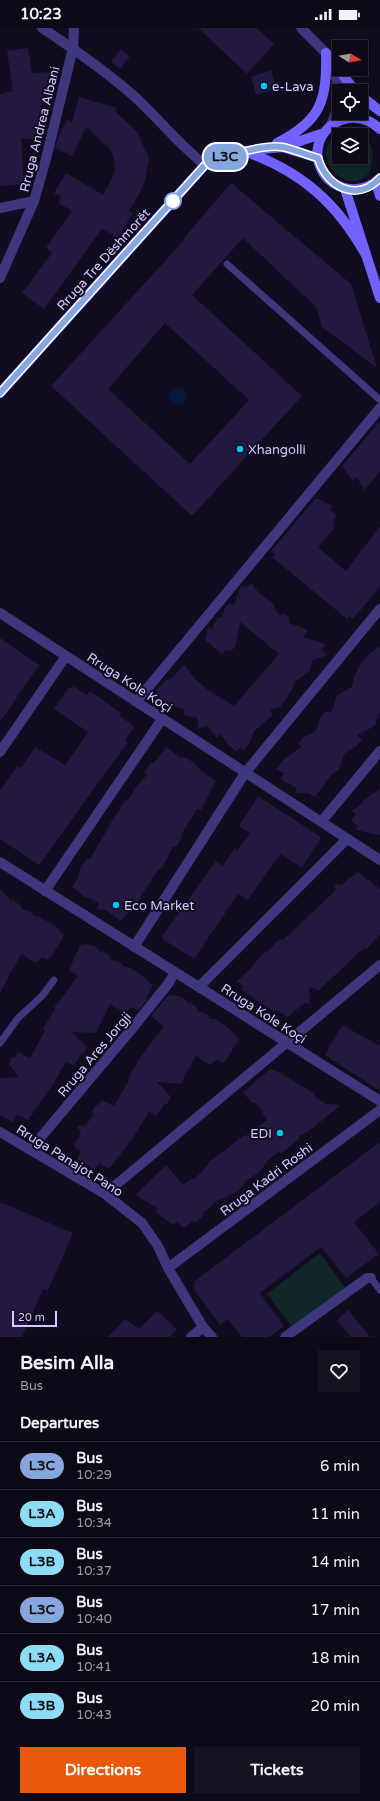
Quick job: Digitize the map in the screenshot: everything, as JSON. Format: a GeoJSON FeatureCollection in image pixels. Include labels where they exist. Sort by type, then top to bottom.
{"type":"FeatureCollection","features":[{"type":"Feature","properties":{"kind":"main road"},"geometry":{"type":"LineString","coordinates":[[326,53],[350,84]]}},
{"type":"Feature","properties":{"kind":"main road"},"geometry":{"type":"LineString","coordinates":[[268,148],[296,134],[311,120],[322,100],[326,78],[326,53]]}},
{"type":"Feature","properties":{"kind":"main road"},"geometry":{"type":"LineString","coordinates":[[368,102],[380,111]]}},
{"type":"Feature","properties":{"kind":"main road"},"geometry":{"type":"LineString","coordinates":[[339,120],[331,125],[324,133],[318,145],[318,158],[321,168],[326,177],[344,189],[361,189],[378,180],[380,196]]}},
{"type":"Feature","properties":{"kind":"main road"},"geometry":{"type":"LineString","coordinates":[[368,120],[380,128]]}},
{"type":"Feature","properties":{"kind":"main road","name":"Rruga Tre Dëshmorët"},"geometry":{"type":"LineString","coordinates":[[0,393],[205,165],[245,152],[282,147],[324,133]]}},
{"type":"Feature","properties":{"kind":"main road","name":"Rruga Tre Dëshmorët"},"geometry":{"type":"LineString","coordinates":[[282,147],[318,158]]}},
{"type":"Feature","properties":{"kind":"main road"},"geometry":{"type":"LineString","coordinates":[[245,152],[288,170],[313,188],[341,215],[355,234],[366,255]]}},
{"type":"Feature","properties":{"kind":"main road"},"geometry":{"type":"LineString","coordinates":[[344,189],[380,298]]}},
{"type":"Feature","properties":{"kind":"street"},"geometry":{"type":"LineString","coordinates":[[42,28],[73,48],[131,94],[189,153],[205,165]]}},
{"type":"Feature","properties":{"kind":"street","name":"Rruga Andrea Albani"},"geometry":{"type":"LineString","coordinates":[[0,278],[34,201],[46,159],[73,48],[74,28]]}},
{"type":"Feature","properties":{"kind":"street"},"geometry":{"type":"LineString","coordinates":[[300,28],[326,53],[339,84]]}},
{"type":"Feature","properties":{"kind":"street"},"geometry":{"type":"LineString","coordinates":[[331,125],[339,104],[337,80]]}},
{"type":"Feature","properties":{"kind":"street"},"geometry":{"type":"LineString","coordinates":[[0,208],[34,201]]}},
{"type":"Feature","properties":{"kind":"street"},"geometry":{"type":"LineString","coordinates":[[136,702],[380,408]]}},
{"type":"Feature","properties":{"kind":"street"},"geometry":{"type":"LineString","coordinates":[[134,946],[245,773],[380,609]]}},
{"type":"Feature","properties":{"kind":"street","name":"Rruga Kole Koçi"},"geometry":{"type":"LineString","coordinates":[[0,613],[380,860]]}},
{"type":"Feature","properties":{"kind":"street"},"geometry":{"type":"LineString","coordinates":[[0,752],[66,656]]}},
{"type":"Feature","properties":{"kind":"street"},"geometry":{"type":"LineString","coordinates":[[46,891],[162,719]]}},
{"type":"Feature","properties":{"kind":"street"},"geometry":{"type":"LineString","coordinates":[[321,822],[380,751]]}},
{"type":"Feature","properties":{"kind":"street"},"geometry":{"type":"LineString","coordinates":[[199,987],[347,839]]}},
{"type":"Feature","properties":{"kind":"street","name":"Rruga Kole Koçi"},"geometry":{"type":"LineString","coordinates":[[1,863],[380,1101]]}},
{"type":"Feature","properties":{"kind":"street"},"geometry":{"type":"LineString","coordinates":[[105,1194],[380,965]]}},
{"type":"Feature","properties":{"kind":"street","name":"Rruga Ares Jorgji"},"geometry":{"type":"LineString","coordinates":[[30,1150],[131,1030],[168,984],[175,972]]}},
{"type":"Feature","properties":{"kind":"street","name":"Rruga Kadri Roshi"},"geometry":{"type":"LineString","coordinates":[[168,1268],[380,1110]]}},
{"type":"Feature","properties":{"kind":"street","name":"Rruga Panajot Pano"},"geometry":{"type":"LineString","coordinates":[[0,1132],[105,1194],[142,1223],[158,1246],[168,1268],[203,1327],[212,1337]]}},
{"type":"Feature","properties":{"kind":"street"},"geometry":{"type":"LineString","coordinates":[[285,1337],[367,1278],[371,1278]]}},
{"type":"Feature","properties":{"kind":"street"},"geometry":{"type":"LineString","coordinates":[[191,1337],[203,1327]]}},
{"type":"Feature","properties":{"kind":"lane"},"geometry":{"type":"LineString","coordinates":[[227,264],[380,400]]}},
{"type":"Feature","properties":{"kind":"lane"},"geometry":{"type":"LineString","coordinates":[[0,1043],[18,1018],[42,996],[54,980]]}},
{"type":"Feature","properties":{"kind":"lane"},"geometry":{"type":"LineString","coordinates":[[371,1278],[380,1290]]}},
{"type":"Feature","properties":{"kind":"green space"},"geometry":{"type":"Polygon","coordinates":[[[332,138],[332,164],[368,164],[368,139],[372,149],[372,159],[371,169],[366,177],[358,181],[347,180],[335,173],[328,163],[326,155],[329,142],[332,138]]]}},
{"type":"Feature","properties":{"kind":"green space"},"geometry":{"type":"Polygon","coordinates":[[[320,1253],[345,1288],[292,1327],[267,1294],[320,1253]]]}},
{"type":"Feature","properties":{"kind":"water"},"geometry":{"type":"Polygon","coordinates":[[[174,387],[182,387],[187,392],[185,403],[182,405],[174,405],[169,400],[169,392],[174,387]]]}},
{"type":"Feature","properties":{"kind":"building"},"geometry":{"type":"Polygon","coordinates":[[[198,28],[257,28],[274,44],[247,74],[198,28]]]}},
{"type":"Feature","properties":{"kind":"building"},"geometry":{"type":"Polygon","coordinates":[[[28,48],[32,73],[52,72],[53,89],[42,90],[41,121],[43,122],[40,141],[21,138],[24,184],[0,186],[0,94],[13,91],[7,51],[28,48]]]}},
{"type":"Feature","properties":{"kind":"building"},"geometry":{"type":"Polygon","coordinates":[[[121,49],[130,56],[120,69],[111,62],[121,49]]]}},
{"type":"Feature","properties":{"kind":"building","name":"e-Lava"},"geometry":{"type":"Polygon","coordinates":[[[271,70],[276,89],[256,95],[251,77],[271,70]]]}},
{"type":"Feature","properties":{"kind":"building"},"geometry":{"type":"Polygon","coordinates":[[[79,97],[117,108],[115,111],[137,132],[149,158],[145,181],[129,211],[133,213],[118,238],[102,229],[44,309],[22,293],[52,253],[46,248],[72,211],[58,203],[61,197],[54,193],[66,173],[103,195],[115,172],[114,157],[109,148],[86,127],[72,156],[55,148],[67,120],[72,123],[79,97]]]}},
{"type":"Feature","properties":{"kind":"building"},"geometry":{"type":"Polygon","coordinates":[[[231,183],[351,284],[377,368],[322,327],[316,307],[243,238],[192,295],[302,396],[192,516],[51,386],[185,239],[184,238],[231,183]],[[165,323],[108,389],[190,464],[249,400],[165,323]]]}},
{"type":"Feature","properties":{"kind":"building"},"geometry":{"type":"Polygon","coordinates":[[[380,421],[380,472],[364,490],[357,477],[353,481],[342,466],[380,421]]]}},
{"type":"Feature","properties":{"kind":"building"},"geometry":{"type":"Polygon","coordinates":[[[316,498],[333,506],[330,510],[337,516],[333,520],[333,530],[318,547],[346,571],[380,526],[380,587],[353,619],[350,616],[347,619],[272,557],[275,554],[271,551],[316,498]]]}},
{"type":"Feature","properties":{"kind":"building"},"geometry":{"type":"Polygon","coordinates":[[[251,584],[260,594],[273,603],[278,615],[285,614],[289,617],[289,623],[308,630],[303,637],[325,644],[322,650],[327,655],[312,661],[310,671],[294,682],[292,690],[280,707],[270,710],[273,715],[254,731],[245,750],[241,748],[236,751],[229,746],[221,734],[217,738],[208,726],[198,728],[198,718],[183,715],[185,709],[169,705],[157,699],[159,694],[156,690],[165,681],[173,677],[184,664],[195,679],[208,690],[234,706],[279,654],[240,622],[235,648],[229,651],[225,650],[222,654],[205,640],[208,627],[212,629],[217,618],[222,618],[224,610],[229,603],[234,605],[241,586],[248,587],[251,584]]]}},
{"type":"Feature","properties":{"kind":"building"},"geometry":{"type":"Polygon","coordinates":[[[0,638],[39,665],[0,722],[0,638]]]}},
{"type":"Feature","properties":{"kind":"building"},"geometry":{"type":"Polygon","coordinates":[[[380,647],[380,712],[375,726],[357,735],[362,740],[357,746],[344,754],[339,770],[331,775],[315,797],[308,793],[295,793],[297,788],[280,779],[284,773],[276,769],[284,759],[301,747],[299,744],[302,738],[316,731],[321,716],[326,711],[331,713],[337,695],[352,687],[354,677],[360,665],[370,653],[380,647]]]}},
{"type":"Feature","properties":{"kind":"building"},"geometry":{"type":"Polygon","coordinates":[[[74,686],[87,695],[90,691],[121,713],[120,716],[135,727],[125,740],[128,742],[39,865],[0,839],[0,791],[17,766],[21,768],[35,747],[65,765],[78,747],[88,732],[54,709],[69,687],[72,689],[74,686]]]}},
{"type":"Feature","properties":{"kind":"building"},"geometry":{"type":"Polygon","coordinates":[[[166,747],[180,757],[187,758],[199,767],[200,770],[216,781],[201,810],[197,809],[181,835],[182,837],[176,847],[173,847],[162,868],[159,869],[142,894],[137,905],[134,905],[121,921],[106,910],[97,909],[99,903],[87,897],[86,898],[72,887],[87,858],[90,859],[126,800],[129,799],[135,788],[147,775],[145,772],[151,763],[158,758],[166,747]]]}},
{"type":"Feature","properties":{"kind":"building"},"geometry":{"type":"Polygon","coordinates":[[[380,789],[380,835],[355,830],[358,826],[351,821],[356,814],[352,811],[363,803],[362,801],[380,789]]]}},
{"type":"Feature","properties":{"kind":"building"},"geometry":{"type":"Polygon","coordinates":[[[258,796],[321,837],[302,868],[280,854],[248,900],[238,894],[194,959],[161,938],[216,861],[223,866],[234,849],[237,851],[250,833],[239,826],[258,796]]]}},
{"type":"Feature","properties":{"kind":"building"},"geometry":{"type":"Polygon","coordinates":[[[358,872],[380,889],[380,934],[367,949],[364,948],[319,990],[309,987],[310,1004],[305,1003],[287,1017],[277,1010],[274,1012],[242,990],[243,986],[237,981],[251,968],[265,951],[267,952],[278,940],[283,940],[336,890],[334,884],[342,885],[358,872]]]}},
{"type":"Feature","properties":{"kind":"building"},"geometry":{"type":"Polygon","coordinates":[[[0,889],[11,901],[13,900],[20,905],[22,909],[31,912],[35,916],[40,917],[55,926],[63,934],[63,938],[49,960],[42,957],[36,963],[21,954],[0,993],[0,889]]]}},
{"type":"Feature","properties":{"kind":"building"},"geometry":{"type":"Polygon","coordinates":[[[87,944],[96,947],[100,952],[102,951],[109,955],[111,960],[120,962],[124,967],[129,967],[144,977],[153,985],[146,998],[149,998],[139,1010],[131,1007],[125,1013],[110,1004],[96,1033],[71,1032],[88,1047],[84,1053],[81,1054],[74,1066],[66,1062],[50,1089],[28,1120],[17,1115],[13,1122],[0,1115],[0,1078],[19,1077],[9,1064],[12,1057],[15,1057],[18,1052],[30,1058],[45,1031],[43,1029],[55,1009],[54,1008],[78,976],[69,970],[80,945],[87,944]]]}},
{"type":"Feature","properties":{"kind":"building"},"geometry":{"type":"Polygon","coordinates":[[[175,995],[184,998],[188,1003],[190,1002],[198,1011],[207,1014],[210,1019],[216,1019],[230,1029],[239,1039],[224,1063],[216,1060],[210,1065],[196,1056],[181,1084],[157,1082],[171,1097],[167,1104],[164,1104],[157,1116],[149,1112],[133,1138],[109,1169],[99,1163],[94,1170],[77,1159],[81,1151],[73,1146],[81,1133],[77,1126],[86,1125],[94,1114],[92,1112],[96,1105],[98,1105],[102,1100],[114,1106],[140,1058],[164,1026],[151,1016],[167,996],[175,995]]]}},
{"type":"Feature","properties":{"kind":"building"},"geometry":{"type":"Polygon","coordinates":[[[342,1025],[380,1046],[380,1091],[325,1055],[342,1025]]]}},
{"type":"Feature","properties":{"kind":"building"},"geometry":{"type":"Polygon","coordinates":[[[270,1069],[275,1070],[309,1090],[315,1094],[314,1096],[326,1104],[341,1105],[309,1131],[299,1136],[299,1139],[281,1154],[279,1152],[267,1161],[261,1171],[246,1181],[239,1191],[217,1201],[203,1213],[204,1215],[195,1223],[193,1221],[184,1228],[177,1222],[173,1225],[155,1212],[157,1208],[135,1195],[166,1165],[183,1185],[191,1179],[194,1179],[202,1172],[209,1162],[267,1120],[256,1102],[252,1103],[243,1092],[270,1069]]]}},
{"type":"Feature","properties":{"kind":"building"},"geometry":{"type":"Polygon","coordinates":[[[380,1142],[380,1202],[354,1222],[379,1254],[346,1278],[321,1247],[260,1293],[284,1326],[269,1337],[242,1337],[228,1319],[220,1325],[195,1291],[195,1281],[380,1142]]]}},
{"type":"Feature","properties":{"kind":"building"},"geometry":{"type":"Polygon","coordinates":[[[0,1202],[73,1233],[48,1291],[43,1289],[22,1337],[0,1337],[0,1202]]]}},
{"type":"Feature","properties":{"kind":"building"},"geometry":{"type":"Polygon","coordinates":[[[348,1310],[370,1337],[351,1337],[337,1320],[348,1310]]]}},
{"type":"Feature","properties":{"kind":"building"},"geometry":{"type":"Polygon","coordinates":[[[157,1311],[177,1329],[169,1337],[108,1337],[125,1319],[139,1329],[157,1311]]]}},
{"type":"Feature","properties":{"kind":"bus line","name":"L3C"},"geometry":{"type":"LineString","coordinates":[[0,393],[205,165],[245,152],[282,147],[318,158],[326,177],[344,189],[355,190],[366,187],[376,182],[380,178]]}},
{"type":"Feature","properties":{"kind":"place","name":"e-Lava"},"geometry":{"type":"Point","coordinates":[264,86]}},
{"type":"Feature","properties":{"kind":"place","name":"Xhangolli"},"geometry":{"type":"Point","coordinates":[240,449]}},
{"type":"Feature","properties":{"kind":"place","name":"Eco Market"},"geometry":{"type":"Point","coordinates":[116,905]}},
{"type":"Feature","properties":{"kind":"place","name":"EDI"},"geometry":{"type":"Point","coordinates":[280,1133]}}]}
